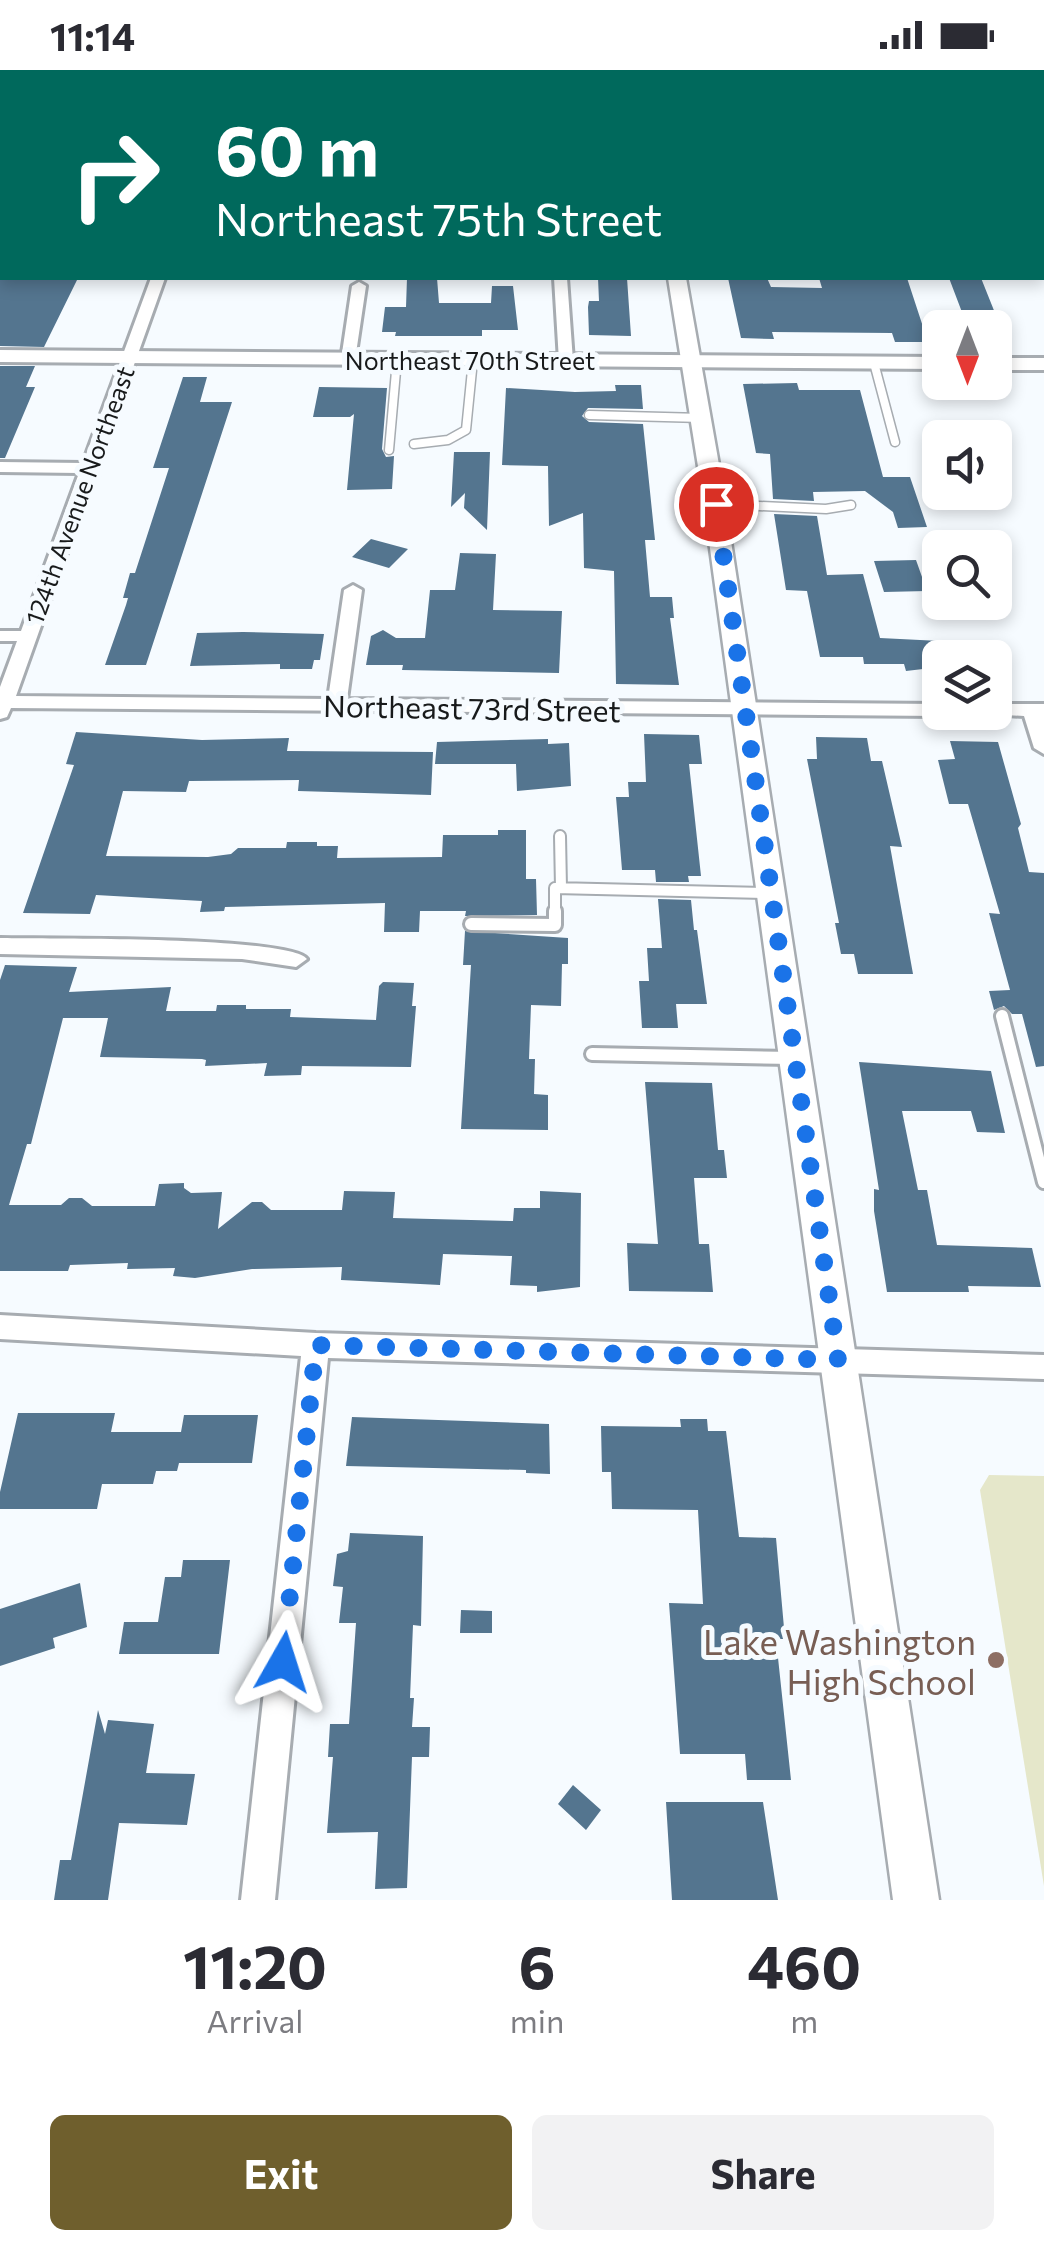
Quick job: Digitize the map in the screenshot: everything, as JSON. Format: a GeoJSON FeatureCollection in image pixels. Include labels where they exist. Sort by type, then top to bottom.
{"type":"FeatureCollection","features":[{"type":"Feature","properties":{"kind":"main road","name":"Northeast 70th Street"},"geometry":{"type":"LineString","coordinates":[[0,356],[922,363]]}},
{"type":"Feature","properties":{"kind":"main road"},"geometry":{"type":"LineString","coordinates":[[1012,365],[1042,368]]}},
{"type":"Feature","properties":{"kind":"street","name":"124th Avenue Northeast"},"geometry":{"type":"LineString","coordinates":[[2,707],[157,280]]}},
{"type":"Feature","properties":{"kind":"street"},"geometry":{"type":"LineString","coordinates":[[560,280],[566,360]]}},
{"type":"Feature","properties":{"kind":"street"},"geometry":{"type":"LineString","coordinates":[[677,280],[716,504],[916,1900]]}},
{"type":"Feature","properties":{"kind":"street"},"geometry":{"type":"LineString","coordinates":[[348,360],[359,286]]}},
{"type":"Feature","properties":{"kind":"street"},"geometry":{"type":"LineString","coordinates":[[0,468],[88,468]]}},
{"type":"Feature","properties":{"kind":"street"},"geometry":{"type":"LineString","coordinates":[[337,705],[354,590]]}},
{"type":"Feature","properties":{"kind":"street"},"geometry":{"type":"LineString","coordinates":[[0,636],[27,636]]}},
{"type":"Feature","properties":{"kind":"street","name":"Northeast 73rd Street"},"geometry":{"type":"LineString","coordinates":[[2,707],[337,705],[922,710]]}},
{"type":"Feature","properties":{"kind":"street"},"geometry":{"type":"LineString","coordinates":[[1012,710],[1038,710],[1044,748]]}},
{"type":"Feature","properties":{"kind":"street"},"geometry":{"type":"LineString","coordinates":[[0,946],[242,950],[296,960]]}},
{"type":"Feature","properties":{"kind":"street"},"geometry":{"type":"LineString","coordinates":[[0,1327],[316,1345],[1044,1368]]}},
{"type":"Feature","properties":{"kind":"street"},"geometry":{"type":"LineString","coordinates":[[258,1900],[316,1345]]}},
{"type":"Feature","properties":{"kind":"lane"},"geometry":{"type":"LineString","coordinates":[[388,450],[397,360]]}},
{"type":"Feature","properties":{"kind":"lane"},"geometry":{"type":"LineString","coordinates":[[414,444],[448,440],[466,430],[473,360]]}},
{"type":"Feature","properties":{"kind":"lane"},"geometry":{"type":"LineString","coordinates":[[874,363],[895,442]]}},
{"type":"Feature","properties":{"kind":"lane"},"geometry":{"type":"LineString","coordinates":[[589,415],[702,418]]}},
{"type":"Feature","properties":{"kind":"lane"},"geometry":{"type":"LineString","coordinates":[[716,504],[826,509],[852,505]]}},
{"type":"Feature","properties":{"kind":"lane"},"geometry":{"type":"LineString","coordinates":[[560,836],[561,888]]}},
{"type":"Feature","properties":{"kind":"lane"},"geometry":{"type":"LineString","coordinates":[[471,924],[555,925],[555,888],[770,893]]}},
{"type":"Feature","properties":{"kind":"lane"},"geometry":{"type":"LineString","coordinates":[[1002,1016],[1044,1182]]}},
{"type":"Feature","properties":{"kind":"lane"},"geometry":{"type":"LineString","coordinates":[[592,1054],[793,1058]]}},
{"type":"Feature","properties":{"kind":"green space"},"geometry":{"type":"Polygon","coordinates":[[[989,1475],[1044,1476],[1044,1886],[980,1490],[989,1475]]]}},
{"type":"Feature","properties":{"kind":"building"},"geometry":{"type":"Polygon","coordinates":[[[0,280],[77,280],[44,347],[0,346],[0,280]]]}},
{"type":"Feature","properties":{"kind":"building"},"geometry":{"type":"Polygon","coordinates":[[[407,280],[437,280],[439,303],[491,303],[492,286],[513,286],[518,330],[482,330],[482,336],[395,336],[396,332],[382,332],[385,307],[406,307],[407,280]]]}},
{"type":"Feature","properties":{"kind":"building"},"geometry":{"type":"Polygon","coordinates":[[[598,280],[627,280],[631,336],[589,335],[589,301],[599,301],[598,280]]]}},
{"type":"Feature","properties":{"kind":"building"},"geometry":{"type":"Polygon","coordinates":[[[728,280],[768,280],[771,287],[822,288],[820,280],[908,280],[922,324],[922,342],[895,342],[892,333],[772,332],[774,339],[741,338],[728,280]]]}},
{"type":"Feature","properties":{"kind":"building"},"geometry":{"type":"Polygon","coordinates":[[[950,280],[982,280],[994,310],[961,310],[950,280]]]}},
{"type":"Feature","properties":{"kind":"building"},"geometry":{"type":"Polygon","coordinates":[[[0,366],[35,366],[26,387],[35,387],[5,458],[0,458],[0,366]]]}},
{"type":"Feature","properties":{"kind":"building"},"geometry":{"type":"Polygon","coordinates":[[[183,377],[207,377],[200,402],[232,402],[146,665],[105,665],[128,598],[123,598],[130,573],[135,573],[169,468],[153,468],[183,377]]]}},
{"type":"Feature","properties":{"kind":"building"},"geometry":{"type":"Polygon","coordinates":[[[797,383],[799,390],[860,390],[883,477],[910,477],[927,527],[898,528],[893,512],[865,491],[813,492],[814,501],[773,499],[770,454],[756,453],[743,384],[797,383]]]}},
{"type":"Feature","properties":{"kind":"building"},"geometry":{"type":"Polygon","coordinates":[[[615,385],[641,385],[643,409],[588,408],[582,416],[589,422],[643,424],[655,540],[645,540],[650,597],[672,597],[674,618],[670,618],[679,685],[616,684],[614,571],[584,568],[583,513],[549,526],[548,466],[502,465],[506,388],[616,391],[615,385]]]}},
{"type":"Feature","properties":{"kind":"building"},"geometry":{"type":"Polygon","coordinates":[[[319,387],[387,388],[382,449],[386,457],[394,456],[392,489],[347,490],[354,414],[313,417],[319,387]]]}},
{"type":"Feature","properties":{"kind":"building"},"geometry":{"type":"Polygon","coordinates":[[[454,452],[490,452],[487,530],[464,508],[465,493],[451,507],[454,452]]]}},
{"type":"Feature","properties":{"kind":"building"},"geometry":{"type":"Polygon","coordinates":[[[774,514],[817,516],[827,575],[863,574],[880,638],[922,640],[922,669],[906,671],[904,664],[864,664],[863,657],[820,657],[807,591],[786,590],[774,514]]]}},
{"type":"Feature","properties":{"kind":"building"},"geometry":{"type":"Polygon","coordinates":[[[371,539],[408,549],[389,568],[352,557],[371,539]]]}},
{"type":"Feature","properties":{"kind":"building"},"geometry":{"type":"Polygon","coordinates":[[[460,553],[496,554],[493,610],[562,611],[559,673],[402,670],[403,665],[366,665],[371,636],[383,630],[396,638],[425,638],[430,590],[455,590],[460,553]]]}},
{"type":"Feature","properties":{"kind":"building"},"geometry":{"type":"Polygon","coordinates":[[[916,560],[922,591],[884,592],[874,561],[916,560]]]}},
{"type":"Feature","properties":{"kind":"building"},"geometry":{"type":"Polygon","coordinates":[[[197,633],[324,634],[320,660],[314,660],[312,669],[280,669],[280,664],[190,666],[197,633]]]}},
{"type":"Feature","properties":{"kind":"building"},"geometry":{"type":"Polygon","coordinates":[[[76,732],[202,740],[289,738],[287,751],[433,752],[431,795],[298,791],[299,780],[189,781],[186,792],[123,791],[106,856],[208,857],[231,854],[238,848],[286,848],[287,842],[317,842],[317,846],[338,846],[337,858],[442,857],[443,835],[498,835],[498,830],[526,830],[526,879],[536,879],[537,915],[465,916],[466,911],[420,911],[419,932],[384,932],[385,903],[225,907],[224,911],[200,912],[202,901],[96,895],[90,914],[23,913],[74,765],[66,764],[76,732]]]}},
{"type":"Feature","properties":{"kind":"building"},"geometry":{"type":"Polygon","coordinates":[[[644,734],[699,735],[702,764],[689,764],[701,876],[688,876],[689,882],[656,882],[655,870],[622,870],[616,797],[629,797],[628,782],[646,782],[644,734]]]}},
{"type":"Feature","properties":{"kind":"building"},"geometry":{"type":"Polygon","coordinates":[[[816,737],[867,738],[871,761],[882,761],[902,847],[890,846],[913,974],[858,974],[854,954],[841,954],[835,923],[839,923],[807,759],[817,759],[816,737]]]}},
{"type":"Feature","properties":{"kind":"building"},"geometry":{"type":"Polygon","coordinates":[[[548,739],[548,744],[569,743],[571,786],[517,791],[516,764],[435,764],[437,742],[548,739]]]}},
{"type":"Feature","properties":{"kind":"building"},"geometry":{"type":"Polygon","coordinates":[[[950,741],[998,742],[1021,824],[1018,828],[1029,872],[1044,873],[1044,1066],[1036,1067],[1022,1014],[1012,1014],[1004,1006],[994,1010],[989,991],[1010,990],[989,913],[1000,914],[968,804],[949,804],[938,760],[955,759],[950,741]]]}},
{"type":"Feature","properties":{"kind":"building"},"geometry":{"type":"Polygon","coordinates":[[[658,899],[691,900],[697,930],[707,1004],[676,1004],[678,1028],[642,1028],[639,981],[649,981],[647,948],[662,948],[658,899]]]}},
{"type":"Feature","properties":{"kind":"building"},"geometry":{"type":"Polygon","coordinates":[[[465,931],[568,938],[568,964],[562,964],[561,1006],[531,1005],[529,1059],[535,1059],[534,1094],[548,1095],[548,1130],[461,1129],[471,965],[463,965],[465,931]]]}},
{"type":"Feature","properties":{"kind":"building"},"geometry":{"type":"Polygon","coordinates":[[[5,965],[77,967],[69,992],[171,987],[166,1011],[216,1011],[217,1005],[246,1005],[246,1009],[291,1009],[290,1017],[376,1020],[379,986],[383,982],[414,983],[412,1006],[416,1006],[411,1067],[302,1066],[301,1075],[264,1076],[267,1063],[205,1066],[206,1060],[202,1059],[100,1057],[108,1018],[63,1018],[31,1144],[27,1144],[9,1205],[61,1205],[69,1198],[82,1198],[92,1206],[155,1206],[159,1184],[184,1183],[191,1193],[222,1192],[218,1229],[252,1202],[262,1202],[271,1210],[342,1210],[344,1191],[395,1192],[393,1218],[513,1221],[514,1208],[540,1208],[540,1191],[581,1193],[580,1287],[537,1292],[537,1286],[510,1285],[512,1256],[443,1254],[440,1285],[341,1280],[342,1267],[252,1269],[195,1278],[173,1276],[175,1268],[127,1269],[128,1263],[70,1265],[68,1271],[0,1271],[0,980],[5,965]]]}},
{"type":"Feature","properties":{"kind":"building"},"geometry":{"type":"Polygon","coordinates":[[[859,1062],[991,1071],[1005,1133],[977,1132],[971,1111],[902,1111],[918,1190],[927,1190],[937,1245],[1032,1248],[1041,1287],[968,1286],[969,1292],[887,1292],[874,1211],[874,1189],[879,1190],[859,1062]]]}},
{"type":"Feature","properties":{"kind":"building"},"geometry":{"type":"Polygon","coordinates":[[[645,1082],[712,1083],[718,1150],[724,1150],[727,1178],[694,1178],[699,1244],[709,1244],[713,1292],[629,1291],[627,1243],[658,1244],[645,1082]]]}},
{"type":"Feature","properties":{"kind":"building"},"geometry":{"type":"Polygon","coordinates":[[[18,1413],[115,1413],[111,1432],[181,1432],[184,1415],[258,1415],[252,1463],[179,1463],[177,1471],[156,1471],[153,1484],[102,1484],[97,1509],[0,1509],[0,1492],[18,1413]]]}},
{"type":"Feature","properties":{"kind":"building"},"geometry":{"type":"Polygon","coordinates":[[[352,1417],[549,1424],[550,1474],[526,1470],[346,1466],[352,1417]]]}},
{"type":"Feature","properties":{"kind":"building"},"geometry":{"type":"Polygon","coordinates":[[[680,1419],[707,1419],[708,1431],[726,1431],[739,1537],[776,1538],[785,1639],[776,1639],[791,1780],[747,1780],[745,1754],[680,1754],[669,1603],[703,1604],[698,1510],[612,1509],[611,1472],[602,1472],[601,1426],[681,1427],[680,1419]]]}},
{"type":"Feature","properties":{"kind":"building"},"geometry":{"type":"Polygon","coordinates":[[[350,1533],[423,1536],[421,1626],[413,1625],[410,1698],[414,1698],[412,1727],[430,1727],[429,1757],[412,1757],[407,1888],[375,1889],[378,1832],[327,1833],[333,1757],[328,1757],[330,1724],[349,1724],[356,1623],[339,1623],[343,1587],[333,1586],[337,1554],[348,1551],[350,1533]]]}},
{"type":"Feature","properties":{"kind":"building"},"geometry":{"type":"Polygon","coordinates":[[[183,1560],[230,1560],[219,1654],[119,1654],[124,1622],[158,1622],[165,1577],[181,1577],[183,1560]]]}},
{"type":"Feature","properties":{"kind":"building"},"geometry":{"type":"Polygon","coordinates":[[[80,1583],[87,1627],[53,1638],[55,1648],[0,1666],[0,1609],[80,1583]]]}},
{"type":"Feature","properties":{"kind":"building"},"geometry":{"type":"Polygon","coordinates":[[[461,1610],[492,1611],[492,1633],[460,1633],[461,1610]]]}},
{"type":"Feature","properties":{"kind":"building"},"geometry":{"type":"Polygon","coordinates":[[[98,1710],[105,1734],[108,1720],[154,1724],[146,1773],[195,1774],[187,1825],[119,1823],[108,1900],[54,1900],[60,1860],[71,1860],[98,1710]]]}},
{"type":"Feature","properties":{"kind":"building"},"geometry":{"type":"Polygon","coordinates":[[[573,1785],[601,1810],[586,1830],[558,1804],[573,1785]]]}},
{"type":"Feature","properties":{"kind":"building"},"geometry":{"type":"Polygon","coordinates":[[[666,1802],[763,1802],[778,1900],[672,1900],[666,1802]]]}},
{"type":"Feature","properties":{"kind":"place","name":"Lake Washington High School"},"geometry":{"type":"Point","coordinates":[996,1660]}},
{"type":"Feature","properties":{"kind":"route"},"geometry":{"type":"LineString","coordinates":[[283,1662],[316,1345],[838,1360],[716,504]]}}]}
